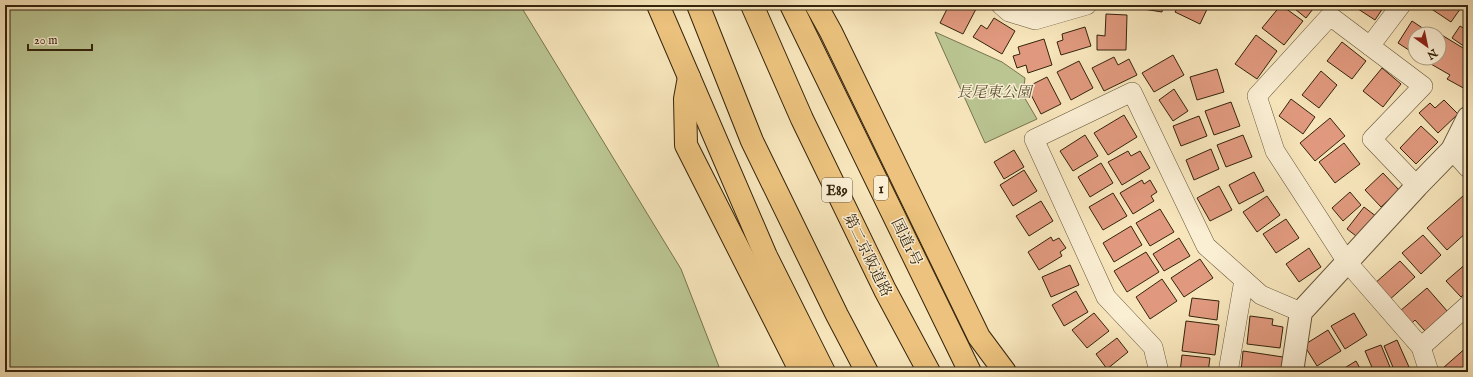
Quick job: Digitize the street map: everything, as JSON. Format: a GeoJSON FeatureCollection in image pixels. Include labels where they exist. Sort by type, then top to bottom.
{"type":"FeatureCollection","features":[{"type":"Feature","properties":{"kind":"highway"},"geometry":{"type":"LineString","coordinates":[[658,5],[766,256],[824,372]]}},
{"type":"Feature","properties":{"kind":"highway"},"geometry":{"type":"LineString","coordinates":[[698,5],[752,140],[837,315],[867,372]]}},
{"type":"Feature","properties":{"kind":"highway","name":"第二京阪道路"},"geometry":{"type":"LineString","coordinates":[[752,5],[805,126],[885,290],[929,372]]}},
{"type":"Feature","properties":{"kind":"highway","name":"国道1号"},"geometry":{"type":"LineString","coordinates":[[791,5],[970,372]]}},
{"type":"Feature","properties":{"kind":"highway"},"geometry":{"type":"LineString","coordinates":[[816,5],[831,32],[979,337],[1005,372]]}},
{"type":"Feature","properties":{"kind":"highway"},"geometry":{"type":"LineString","coordinates":[[689,76],[685,100],[686,146],[801,372]]}},
{"type":"Feature","properties":{"kind":"street"},"geometry":{"type":"LineString","coordinates":[[1001,5],[1009,12],[1035,20],[1087,5]]}},
{"type":"Feature","properties":{"kind":"street"},"geometry":{"type":"LineString","coordinates":[[1370,46],[1400,5]]}},
{"type":"Feature","properties":{"kind":"street"},"geometry":{"type":"LineString","coordinates":[[1417,186],[1372,139],[1423,86],[1330,16],[1257,96],[1275,151],[1347,262],[1421,347],[1429,372]]}},
{"type":"Feature","properties":{"kind":"street"},"geometry":{"type":"LineString","coordinates":[[1159,372],[1153,347],[1106,296],[1034,139],[1132,92],[1206,246],[1261,295],[1302,312]]}},
{"type":"Feature","properties":{"kind":"street"},"geometry":{"type":"LineString","coordinates":[[1292,372],[1302,312],[1417,186],[1452,150],[1468,118]]}},
{"type":"Feature","properties":{"kind":"street"},"geometry":{"type":"LineString","coordinates":[[1452,150],[1468,168]]}},
{"type":"Feature","properties":{"kind":"street"},"geometry":{"type":"LineString","coordinates":[[1228,372],[1244,280]]}},
{"type":"Feature","properties":{"kind":"street"},"geometry":{"type":"LineString","coordinates":[[1421,347],[1468,305]]}},
{"type":"Feature","properties":{"kind":"green space"},"geometry":{"type":"Polygon","coordinates":[[[5,5],[520,5],[681,269],[721,372],[5,372],[5,5]]]}},
{"type":"Feature","properties":{"kind":"green space","name":"長尾東公園"},"geometry":{"type":"Polygon","coordinates":[[[935,32],[1002,62],[1025,78],[1023,95],[1037,119],[985,143],[935,32]]]}},
{"type":"Feature","properties":{"kind":"building"},"geometry":{"type":"Polygon","coordinates":[[[949,5],[968,5],[976,9],[963,34],[940,23],[949,5]]]}},
{"type":"Feature","properties":{"kind":"building"},"geometry":{"type":"Polygon","coordinates":[[[1137,5],[1163,5],[1162,12],[1137,8],[1137,5]]]}},
{"type":"Feature","properties":{"kind":"building"},"geometry":{"type":"Polygon","coordinates":[[[1179,5],[1209,5],[1200,24],[1175,12],[1179,5]]]}},
{"type":"Feature","properties":{"kind":"building"},"geometry":{"type":"Polygon","coordinates":[[[1281,5],[1303,21],[1284,45],[1262,28],[1281,5]]]}},
{"type":"Feature","properties":{"kind":"building"},"geometry":{"type":"Polygon","coordinates":[[[1290,5],[1316,5],[1306,18],[1290,5]]]}},
{"type":"Feature","properties":{"kind":"building"},"geometry":{"type":"Polygon","coordinates":[[[1357,5],[1385,5],[1375,20],[1355,7],[1357,5]]]}},
{"type":"Feature","properties":{"kind":"building"},"geometry":{"type":"Polygon","coordinates":[[[1432,5],[1463,5],[1451,22],[1430,8],[1432,5]]]}},
{"type":"Feature","properties":{"kind":"building"},"geometry":{"type":"Polygon","coordinates":[[[1106,14],[1127,15],[1126,50],[1097,50],[1097,35],[1105,36],[1106,14]]]}},
{"type":"Feature","properties":{"kind":"building"},"geometry":{"type":"Polygon","coordinates":[[[994,18],[1015,31],[1002,54],[973,37],[981,25],[987,29],[994,18]]]}},
{"type":"Feature","properties":{"kind":"building"},"geometry":{"type":"Polygon","coordinates":[[[1412,21],[1420,26],[1409,26],[1412,21]]]}},
{"type":"Feature","properties":{"kind":"building"},"geometry":{"type":"Polygon","coordinates":[[[1460,26],[1468,31],[1468,49],[1452,38],[1460,26]]]}},
{"type":"Feature","properties":{"kind":"building"},"geometry":{"type":"Polygon","coordinates":[[[1085,27],[1091,46],[1061,55],[1057,42],[1063,40],[1062,34],[1085,27]]]}},
{"type":"Feature","properties":{"kind":"building"},"geometry":{"type":"Polygon","coordinates":[[[1407,29],[1407,49],[1398,43],[1407,29]]]}},
{"type":"Feature","properties":{"kind":"building"},"geometry":{"type":"Polygon","coordinates":[[[1256,35],[1277,51],[1257,79],[1235,64],[1256,35]]]}},
{"type":"Feature","properties":{"kind":"building"},"geometry":{"type":"Polygon","coordinates":[[[1447,38],[1468,51],[1467,90],[1447,79],[1450,75],[1434,66],[1447,66],[1447,38]]]}},
{"type":"Feature","properties":{"kind":"building"},"geometry":{"type":"Polygon","coordinates":[[[1044,39],[1052,65],[1028,73],[1026,65],[1017,68],[1013,56],[1020,54],[1018,47],[1044,39]]]}},
{"type":"Feature","properties":{"kind":"building"},"geometry":{"type":"Polygon","coordinates":[[[1342,42],[1366,61],[1352,79],[1327,61],[1342,42]]]}},
{"type":"Feature","properties":{"kind":"building"},"geometry":{"type":"Polygon","coordinates":[[[1173,55],[1184,75],[1154,92],[1142,73],[1173,55]]]}},
{"type":"Feature","properties":{"kind":"building"},"geometry":{"type":"Polygon","coordinates":[[[1114,57],[1118,65],[1129,59],[1137,75],[1104,91],[1092,68],[1114,57]]]}},
{"type":"Feature","properties":{"kind":"building"},"geometry":{"type":"Polygon","coordinates":[[[1079,61],[1093,88],[1071,100],[1057,72],[1079,61]]]}},
{"type":"Feature","properties":{"kind":"building"},"geometry":{"type":"Polygon","coordinates":[[[1382,68],[1401,84],[1383,107],[1363,91],[1382,68]]]}},
{"type":"Feature","properties":{"kind":"building"},"geometry":{"type":"Polygon","coordinates":[[[1217,69],[1224,92],[1197,100],[1190,77],[1217,69]]]}},
{"type":"Feature","properties":{"kind":"building"},"geometry":{"type":"Polygon","coordinates":[[[1321,71],[1337,85],[1319,108],[1302,95],[1321,71]]]}},
{"type":"Feature","properties":{"kind":"building"},"geometry":{"type":"Polygon","coordinates":[[[1047,77],[1061,104],[1041,114],[1027,87],[1047,77]]]}},
{"type":"Feature","properties":{"kind":"building"},"geometry":{"type":"Polygon","coordinates":[[[1174,89],[1188,111],[1173,121],[1159,100],[1174,89]]]}},
{"type":"Feature","properties":{"kind":"building"},"geometry":{"type":"Polygon","coordinates":[[[1291,99],[1315,117],[1303,134],[1279,116],[1291,99]]]}},
{"type":"Feature","properties":{"kind":"building"},"geometry":{"type":"Polygon","coordinates":[[[1444,100],[1458,114],[1438,133],[1419,113],[1430,103],[1435,108],[1444,100]]]}},
{"type":"Feature","properties":{"kind":"building"},"geometry":{"type":"Polygon","coordinates":[[[1231,102],[1240,126],[1214,135],[1205,111],[1231,102]]]}},
{"type":"Feature","properties":{"kind":"building"},"geometry":{"type":"Polygon","coordinates":[[[1124,115],[1137,137],[1108,155],[1094,133],[1124,115]]]}},
{"type":"Feature","properties":{"kind":"building"},"geometry":{"type":"Polygon","coordinates":[[[1199,116],[1207,136],[1181,146],[1173,126],[1199,116]]]}},
{"type":"Feature","properties":{"kind":"building"},"geometry":{"type":"Polygon","coordinates":[[[1330,118],[1345,136],[1315,161],[1300,143],[1330,118]]]}},
{"type":"Feature","properties":{"kind":"building"},"geometry":{"type":"Polygon","coordinates":[[[1421,126],[1438,142],[1416,164],[1400,148],[1421,126]]]}},
{"type":"Feature","properties":{"kind":"building"},"geometry":{"type":"Polygon","coordinates":[[[1085,135],[1098,156],[1073,171],[1060,151],[1085,135]]]}},
{"type":"Feature","properties":{"kind":"building"},"geometry":{"type":"Polygon","coordinates":[[[1243,135],[1252,157],[1226,167],[1217,145],[1243,135]]]}},
{"type":"Feature","properties":{"kind":"building"},"geometry":{"type":"Polygon","coordinates":[[[1344,143],[1360,164],[1335,183],[1319,162],[1344,143]]]}},
{"type":"Feature","properties":{"kind":"building"},"geometry":{"type":"Polygon","coordinates":[[[1211,149],[1219,169],[1194,180],[1186,160],[1211,149]]]}},
{"type":"Feature","properties":{"kind":"building"},"geometry":{"type":"Polygon","coordinates":[[[1014,150],[1024,167],[1004,179],[994,162],[1014,150]]]}},
{"type":"Feature","properties":{"kind":"building"},"geometry":{"type":"Polygon","coordinates":[[[1128,151],[1131,156],[1140,151],[1150,168],[1122,185],[1108,162],[1128,151]]]}},
{"type":"Feature","properties":{"kind":"building"},"geometry":{"type":"Polygon","coordinates":[[[1101,163],[1113,183],[1090,197],[1078,177],[1101,163]]]}},
{"type":"Feature","properties":{"kind":"building"},"geometry":{"type":"Polygon","coordinates":[[[1024,170],[1037,191],[1013,206],[1000,185],[1024,170]]]}},
{"type":"Feature","properties":{"kind":"building"},"geometry":{"type":"Polygon","coordinates":[[[1254,172],[1264,191],[1239,204],[1229,185],[1254,172]]]}},
{"type":"Feature","properties":{"kind":"building"},"geometry":{"type":"Polygon","coordinates":[[[1383,173],[1399,190],[1381,207],[1365,190],[1383,173]]]}},
{"type":"Feature","properties":{"kind":"building"},"geometry":{"type":"Polygon","coordinates":[[[1142,180],[1144,184],[1150,180],[1157,192],[1151,196],[1154,201],[1133,214],[1120,193],[1142,180]]]}},
{"type":"Feature","properties":{"kind":"building"},"geometry":{"type":"Polygon","coordinates":[[[1219,186],[1232,210],[1210,221],[1197,198],[1219,186]]]}},
{"type":"Feature","properties":{"kind":"building"},"geometry":{"type":"Polygon","coordinates":[[[1350,192],[1361,205],[1343,221],[1332,208],[1350,192]]]}},
{"type":"Feature","properties":{"kind":"building"},"geometry":{"type":"Polygon","coordinates":[[[1113,193],[1127,216],[1103,230],[1089,207],[1113,193]]]}},
{"type":"Feature","properties":{"kind":"building"},"geometry":{"type":"Polygon","coordinates":[[[1267,196],[1280,215],[1257,232],[1243,212],[1267,196]]]}},
{"type":"Feature","properties":{"kind":"building"},"geometry":{"type":"Polygon","coordinates":[[[1463,196],[1468,202],[1468,214],[1465,217],[1468,220],[1468,231],[1447,250],[1427,228],[1463,196]]]}},
{"type":"Feature","properties":{"kind":"building"},"geometry":{"type":"Polygon","coordinates":[[[1041,201],[1053,221],[1029,236],[1016,216],[1041,201]]]}},
{"type":"Feature","properties":{"kind":"building"},"geometry":{"type":"Polygon","coordinates":[[[1364,207],[1377,217],[1360,239],[1347,229],[1364,207]]]}},
{"type":"Feature","properties":{"kind":"building"},"geometry":{"type":"Polygon","coordinates":[[[1160,209],[1174,232],[1150,246],[1136,223],[1160,209]]]}},
{"type":"Feature","properties":{"kind":"building"},"geometry":{"type":"Polygon","coordinates":[[[1286,219],[1299,238],[1276,253],[1263,234],[1286,219]]]}},
{"type":"Feature","properties":{"kind":"building"},"geometry":{"type":"Polygon","coordinates":[[[1131,226],[1142,245],[1114,262],[1103,243],[1131,226]]]}},
{"type":"Feature","properties":{"kind":"building"},"geometry":{"type":"Polygon","coordinates":[[[1423,235],[1441,255],[1421,274],[1402,253],[1423,235]]]}},
{"type":"Feature","properties":{"kind":"building"},"geometry":{"type":"Polygon","coordinates":[[[1051,237],[1053,241],[1059,238],[1066,248],[1060,252],[1062,256],[1039,270],[1028,252],[1051,237]]]}},
{"type":"Feature","properties":{"kind":"building"},"geometry":{"type":"Polygon","coordinates":[[[1179,238],[1190,256],[1164,271],[1153,254],[1179,238]]]}},
{"type":"Feature","properties":{"kind":"building"},"geometry":{"type":"Polygon","coordinates":[[[1309,248],[1321,267],[1299,282],[1286,264],[1309,248]]]}},
{"type":"Feature","properties":{"kind":"building"},"geometry":{"type":"Polygon","coordinates":[[[1146,252],[1159,272],[1127,292],[1114,271],[1146,252]]]}},
{"type":"Feature","properties":{"kind":"building"},"geometry":{"type":"Polygon","coordinates":[[[1200,259],[1213,278],[1184,297],[1171,278],[1200,259]]]}},
{"type":"Feature","properties":{"kind":"building"},"geometry":{"type":"Polygon","coordinates":[[[1400,261],[1415,277],[1388,301],[1374,284],[1400,261]]]}},
{"type":"Feature","properties":{"kind":"building"},"geometry":{"type":"Polygon","coordinates":[[[1468,262],[1468,291],[1461,297],[1446,281],[1468,262]]]}},
{"type":"Feature","properties":{"kind":"building"},"geometry":{"type":"Polygon","coordinates":[[[1070,265],[1079,285],[1051,297],[1042,277],[1070,265]]]}},
{"type":"Feature","properties":{"kind":"building"},"geometry":{"type":"Polygon","coordinates":[[[1162,279],[1177,301],[1150,319],[1136,297],[1162,279]]]}},
{"type":"Feature","properties":{"kind":"building"},"geometry":{"type":"Polygon","coordinates":[[[1427,288],[1448,312],[1425,331],[1415,320],[1412,323],[1400,311],[1427,288]]]}},
{"type":"Feature","properties":{"kind":"building"},"geometry":{"type":"Polygon","coordinates":[[[1076,291],[1088,312],[1064,326],[1052,305],[1076,291]]]}},
{"type":"Feature","properties":{"kind":"building"},"geometry":{"type":"Polygon","coordinates":[[[1192,298],[1219,301],[1217,320],[1189,316],[1192,298]]]}},
{"type":"Feature","properties":{"kind":"building"},"geometry":{"type":"Polygon","coordinates":[[[1094,313],[1109,331],[1087,348],[1072,330],[1094,313]]]}},
{"type":"Feature","properties":{"kind":"building"},"geometry":{"type":"Polygon","coordinates":[[[1354,313],[1367,335],[1345,349],[1331,326],[1354,313]]]}},
{"type":"Feature","properties":{"kind":"building"},"geometry":{"type":"Polygon","coordinates":[[[1250,316],[1273,319],[1272,325],[1283,327],[1280,348],[1247,344],[1250,316]]]}},
{"type":"Feature","properties":{"kind":"building"},"geometry":{"type":"Polygon","coordinates":[[[1186,321],[1219,325],[1215,355],[1182,351],[1186,321]]]}},
{"type":"Feature","properties":{"kind":"building"},"geometry":{"type":"Polygon","coordinates":[[[1328,330],[1341,351],[1317,366],[1304,345],[1328,330]]]}},
{"type":"Feature","properties":{"kind":"building"},"geometry":{"type":"Polygon","coordinates":[[[1117,338],[1128,352],[1107,369],[1096,354],[1117,338]]]}},
{"type":"Feature","properties":{"kind":"building"},"geometry":{"type":"Polygon","coordinates":[[[1397,340],[1409,367],[1395,372],[1384,346],[1397,340]]]}},
{"type":"Feature","properties":{"kind":"building"},"geometry":{"type":"Polygon","coordinates":[[[1381,345],[1392,372],[1374,372],[1365,351],[1381,345]]]}},
{"type":"Feature","properties":{"kind":"building"},"geometry":{"type":"Polygon","coordinates":[[[1468,346],[1468,372],[1446,372],[1443,368],[1468,346]]]}},
{"type":"Feature","properties":{"kind":"building"},"geometry":{"type":"Polygon","coordinates":[[[1243,351],[1283,357],[1281,372],[1241,372],[1243,351]]]}},
{"type":"Feature","properties":{"kind":"building"},"geometry":{"type":"Polygon","coordinates":[[[1182,355],[1210,358],[1208,372],[1180,372],[1182,355]]]}},
{"type":"Feature","properties":{"kind":"building"},"geometry":{"type":"Polygon","coordinates":[[[1356,361],[1362,372],[1338,372],[1356,361]]]}}]}
